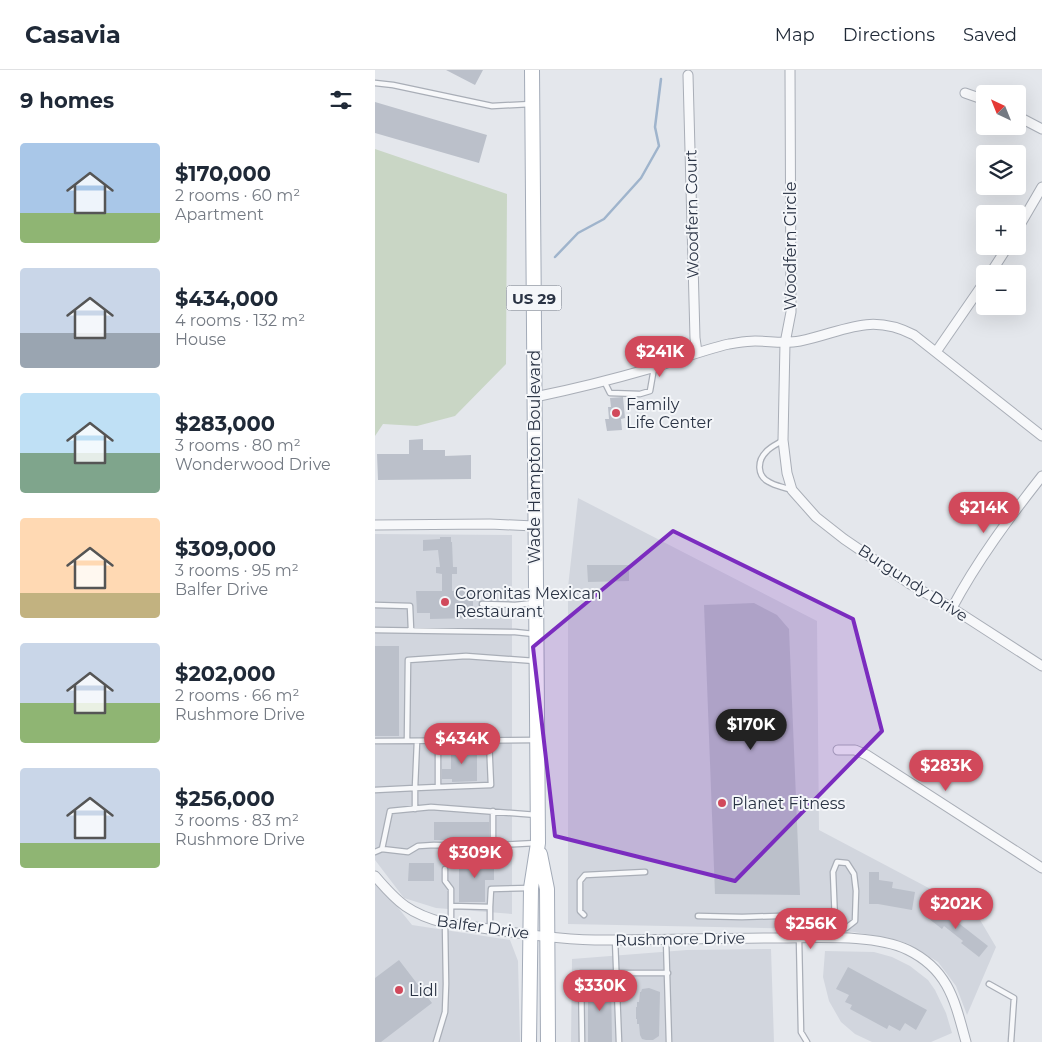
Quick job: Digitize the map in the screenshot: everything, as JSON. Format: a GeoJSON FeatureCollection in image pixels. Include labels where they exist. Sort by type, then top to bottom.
{"type":"FeatureCollection","features":[{"type":"Feature","properties":{"kind":"main road","name":"Wade Hampton Boulevard"},"geometry":{"type":"LineString","coordinates":[[532,70],[537,815],[538,844],[547,889],[548,1042]]}},
{"type":"Feature","properties":{"kind":"main road","name":"Wade Hampton Boulevard"},"geometry":{"type":"LineString","coordinates":[[529,1042],[531,888],[538,844]]}},
{"type":"Feature","properties":{"kind":"street","name":"Woodfern Circle"},"geometry":{"type":"LineString","coordinates":[[785,343],[791,312],[790,70]]}},
{"type":"Feature","properties":{"kind":"street","name":"Woodfern Court"},"geometry":{"type":"LineString","coordinates":[[688,75],[695,338],[697,352]]}},
{"type":"Feature","properties":{"kind":"street"},"geometry":{"type":"LineString","coordinates":[[965,93],[976,97]]}},
{"type":"Feature","properties":{"kind":"street"},"geometry":{"type":"LineString","coordinates":[[1026,121],[1042,129]]}},
{"type":"Feature","properties":{"kind":"street"},"geometry":{"type":"LineString","coordinates":[[1026,215],[1042,187]]}},
{"type":"Feature","properties":{"kind":"street"},"geometry":{"type":"LineString","coordinates":[[936,352],[976,294]]}},
{"type":"Feature","properties":{"kind":"street"},"geometry":{"type":"LineString","coordinates":[[535,398],[604,381],[729,344],[754,340],[785,343],[800,341],[855,326],[875,324],[891,326],[907,332],[936,352],[1042,436]]}},
{"type":"Feature","properties":{"kind":"street","name":"Burgundy Drive"},"geometry":{"type":"LineString","coordinates":[[785,343],[783,440],[787,473],[792,490],[825,525],[910,584],[952,608],[1042,666]]}},
{"type":"Feature","properties":{"kind":"street"},"geometry":{"type":"LineString","coordinates":[[952,608],[974,570],[1011,516],[1042,476]]}},
{"type":"Feature","properties":{"kind":"street"},"geometry":{"type":"LineString","coordinates":[[375,525],[490,524],[534,526]]}},
{"type":"Feature","properties":{"kind":"street"},"geometry":{"type":"LineString","coordinates":[[838,750],[855,750],[867,755],[1042,868]]}},
{"type":"Feature","properties":{"kind":"street","name":"Balfer Drive"},"geometry":{"type":"LineString","coordinates":[[375,876],[409,910],[427,918],[448,923],[547,936]]}},
{"type":"Feature","properties":{"kind":"street","name":"Rushmore Drive"},"geometry":{"type":"LineString","coordinates":[[547,936],[569,939],[848,939],[893,944],[909,950],[940,975],[951,992],[966,1042]]}},
{"type":"Feature","properties":{"kind":"lane"},"geometry":{"type":"LineString","coordinates":[[375,83],[393,85],[492,106],[533,104]]}},
{"type":"Feature","properties":{"kind":"lane"},"geometry":{"type":"LineString","coordinates":[[604,381],[610,393],[640,394],[650,391],[654,367]]}},
{"type":"Feature","properties":{"kind":"lane"},"geometry":{"type":"LineString","coordinates":[[783,440],[765,452],[760,461],[759,470],[769,483],[792,490]]}},
{"type":"Feature","properties":{"kind":"lane"},"geometry":{"type":"LineString","coordinates":[[482,604],[515,605],[535,603]]}},
{"type":"Feature","properties":{"kind":"lane"},"geometry":{"type":"LineString","coordinates":[[375,605],[410,606],[411,630]]}},
{"type":"Feature","properties":{"kind":"lane"},"geometry":{"type":"LineString","coordinates":[[375,630],[535,634]]}},
{"type":"Feature","properties":{"kind":"lane"},"geometry":{"type":"LineString","coordinates":[[407,741],[408,660],[466,656],[535,661]]}},
{"type":"Feature","properties":{"kind":"lane"},"geometry":{"type":"LineString","coordinates":[[375,790],[491,785],[489,740]]}},
{"type":"Feature","properties":{"kind":"lane"},"geometry":{"type":"LineString","coordinates":[[375,741],[536,740]]}},
{"type":"Feature","properties":{"kind":"lane"},"geometry":{"type":"LineString","coordinates":[[415,809],[417,741]]}},
{"type":"Feature","properties":{"kind":"lane"},"geometry":{"type":"LineString","coordinates":[[438,741],[438,786]]}},
{"type":"Feature","properties":{"kind":"lane"},"geometry":{"type":"LineString","coordinates":[[382,849],[390,811],[431,807],[537,815]]}},
{"type":"Feature","properties":{"kind":"lane"},"geometry":{"type":"LineString","coordinates":[[493,811],[493,844]]}},
{"type":"Feature","properties":{"kind":"lane"},"geometry":{"type":"LineString","coordinates":[[375,852],[382,849],[408,852],[418,846],[538,844]]}},
{"type":"Feature","properties":{"kind":"lane"},"geometry":{"type":"LineString","coordinates":[[846,928],[855,921],[856,891],[854,874],[847,863],[837,862],[833,872],[835,921],[846,928],[848,939]]}},
{"type":"Feature","properties":{"kind":"lane"},"geometry":{"type":"LineString","coordinates":[[436,1042],[445,1012],[448,923],[451,906],[451,889],[445,881],[445,869]]}},
{"type":"Feature","properties":{"kind":"lane"},"geometry":{"type":"LineString","coordinates":[[584,915],[579,911],[579,881],[585,875],[645,872]]}},
{"type":"Feature","properties":{"kind":"lane"},"geometry":{"type":"LineString","coordinates":[[490,929],[491,888],[531,888]]}},
{"type":"Feature","properties":{"kind":"lane"},"geometry":{"type":"LineString","coordinates":[[451,906],[490,907]]}},
{"type":"Feature","properties":{"kind":"lane"},"geometry":{"type":"LineString","coordinates":[[699,916],[742,918],[811,915]]}},
{"type":"Feature","properties":{"kind":"lane"},"geometry":{"type":"LineString","coordinates":[[799,938],[801,1032],[807,1042]]}},
{"type":"Feature","properties":{"kind":"lane"},"geometry":{"type":"LineString","coordinates":[[615,939],[619,1042]]}},
{"type":"Feature","properties":{"kind":"lane"},"geometry":{"type":"LineString","coordinates":[[666,939],[669,1042]]}},
{"type":"Feature","properties":{"kind":"lane"},"geometry":{"type":"LineString","coordinates":[[582,1042],[581,973],[668,972]]}},
{"type":"Feature","properties":{"kind":"lane"},"geometry":{"type":"LineString","coordinates":[[989,984],[1014,998],[1011,1042]]}},
{"type":"Feature","properties":{"kind":"highlighted area"},"geometry":{"type":"Polygon","coordinates":[[[673,531],[853,619],[882,731],[735,881],[555,836],[533,647],[673,531]]]}},
{"type":"Feature","properties":{"kind":"shaded area"},"geometry":{"type":"Polygon","coordinates":[[[578,498],[817,621],[819,830],[976,913],[996,947],[967,1015],[956,986],[938,962],[909,944],[889,938],[854,932],[817,929],[568,924],[568,587],[578,498]]]}},
{"type":"Feature","properties":{"kind":"shaded area"},"geometry":{"type":"Polygon","coordinates":[[[375,534],[512,535],[512,914],[436,908],[404,898],[375,860],[375,534]]]}},
{"type":"Feature","properties":{"kind":"shaded area"},"geometry":{"type":"Polygon","coordinates":[[[375,879],[412,925],[510,940],[518,961],[520,1042],[375,1042],[375,879]]]}},
{"type":"Feature","properties":{"kind":"shaded area"},"geometry":{"type":"Polygon","coordinates":[[[771,949],[774,1042],[571,1042],[572,959],[687,950],[771,949]]]}},
{"type":"Feature","properties":{"kind":"shaded area"},"geometry":{"type":"Polygon","coordinates":[[[825,951],[874,952],[892,957],[910,966],[928,980],[935,990],[946,1013],[952,1033],[931,1042],[872,1042],[855,1034],[841,1022],[829,1001],[823,977],[825,951]]]}},
{"type":"Feature","properties":{"kind":"green space"},"geometry":{"type":"Polygon","coordinates":[[[375,149],[507,194],[506,364],[455,416],[417,426],[383,424],[375,436],[375,149]]]}},
{"type":"Feature","properties":{"kind":"building"},"geometry":{"type":"Polygon","coordinates":[[[446,70],[483,70],[475,85],[446,70]]]}},
{"type":"Feature","properties":{"kind":"building"},"geometry":{"type":"Polygon","coordinates":[[[375,102],[487,135],[479,163],[375,133],[375,102]]]}},
{"type":"Feature","properties":{"kind":"building","name":"Family Life Center"},"geometry":{"type":"Polygon","coordinates":[[[623,397],[625,418],[621,419],[622,430],[607,431],[605,419],[609,419],[608,407],[611,407],[610,398],[623,397]]]}},
{"type":"Feature","properties":{"kind":"building"},"geometry":{"type":"Polygon","coordinates":[[[423,439],[423,450],[445,450],[445,456],[471,455],[471,479],[378,480],[377,454],[409,454],[409,440],[423,439]]]}},
{"type":"Feature","properties":{"kind":"building","name":"Coronitas Mexican Restaurant"},"geometry":{"type":"Polygon","coordinates":[[[440,537],[451,537],[453,567],[457,567],[457,574],[452,574],[452,591],[473,590],[473,618],[430,619],[430,613],[417,613],[416,591],[442,591],[442,574],[436,573],[436,567],[440,567],[438,550],[423,551],[423,540],[440,539],[440,537]]]}},
{"type":"Feature","properties":{"kind":"building"},"geometry":{"type":"Polygon","coordinates":[[[587,565],[629,565],[629,581],[588,582],[587,565]]]}},
{"type":"Feature","properties":{"kind":"building"},"geometry":{"type":"Polygon","coordinates":[[[754,603],[777,615],[789,629],[800,895],[715,894],[704,605],[754,603]]]}},
{"type":"Feature","properties":{"kind":"building"},"geometry":{"type":"Polygon","coordinates":[[[375,646],[399,646],[399,736],[375,736],[375,646]]]}},
{"type":"Feature","properties":{"kind":"building"},"geometry":{"type":"Polygon","coordinates":[[[451,746],[477,746],[477,781],[452,782],[452,779],[442,779],[442,769],[451,769],[451,746]]]}},
{"type":"Feature","properties":{"kind":"building"},"geometry":{"type":"Polygon","coordinates":[[[434,822],[489,822],[489,840],[434,840],[434,822]]]}},
{"type":"Feature","properties":{"kind":"building"},"geometry":{"type":"Polygon","coordinates":[[[459,859],[494,859],[494,880],[485,880],[485,902],[459,902],[459,859]]]}},
{"type":"Feature","properties":{"kind":"building"},"geometry":{"type":"Polygon","coordinates":[[[409,863],[434,863],[434,881],[408,881],[409,863]]]}},
{"type":"Feature","properties":{"kind":"building"},"geometry":{"type":"Polygon","coordinates":[[[869,872],[879,872],[879,880],[893,882],[892,888],[915,892],[912,910],[869,904],[869,872]]]}},
{"type":"Feature","properties":{"kind":"building"},"geometry":{"type":"Polygon","coordinates":[[[933,903],[988,946],[979,957],[944,926],[942,929],[924,915],[933,903]]]}},
{"type":"Feature","properties":{"kind":"building","name":"Lidl"},"geometry":{"type":"Polygon","coordinates":[[[399,960],[432,1003],[381,1042],[375,1042],[375,978],[399,960]]]}},
{"type":"Feature","properties":{"kind":"building"},"geometry":{"type":"Polygon","coordinates":[[[848,967],[927,1010],[916,1030],[905,1023],[900,1031],[889,1025],[887,1029],[850,1009],[852,1005],[845,1002],[849,995],[836,989],[848,967]]]}},
{"type":"Feature","properties":{"kind":"building"},"geometry":{"type":"Polygon","coordinates":[[[588,982],[611,982],[612,1042],[588,1042],[588,982]]]}},
{"type":"Feature","properties":{"kind":"building"},"geometry":{"type":"Polygon","coordinates":[[[649,988],[660,992],[659,1036],[653,1040],[642,1039],[636,1019],[636,1007],[637,1002],[639,1002],[640,992],[642,989],[649,988]]]}},
{"type":"Feature","properties":{"kind":"waterway"},"geometry":{"type":"LineString","coordinates":[[555,257],[578,233],[604,219],[641,178],[659,146],[655,127],[661,79]]}},
{"type":"Feature","properties":{"kind":"place","name":"Family Life Center"},"geometry":{"type":"Point","coordinates":[616,413]}},
{"type":"Feature","properties":{"kind":"place","name":"Coronitas Mexican Restaurant"},"geometry":{"type":"Point","coordinates":[445,602]}},
{"type":"Feature","properties":{"kind":"place","name":"Planet Fitness"},"geometry":{"type":"Point","coordinates":[722,803]}},
{"type":"Feature","properties":{"kind":"place","name":"Lidl"},"geometry":{"type":"Point","coordinates":[399,990]}}]}
